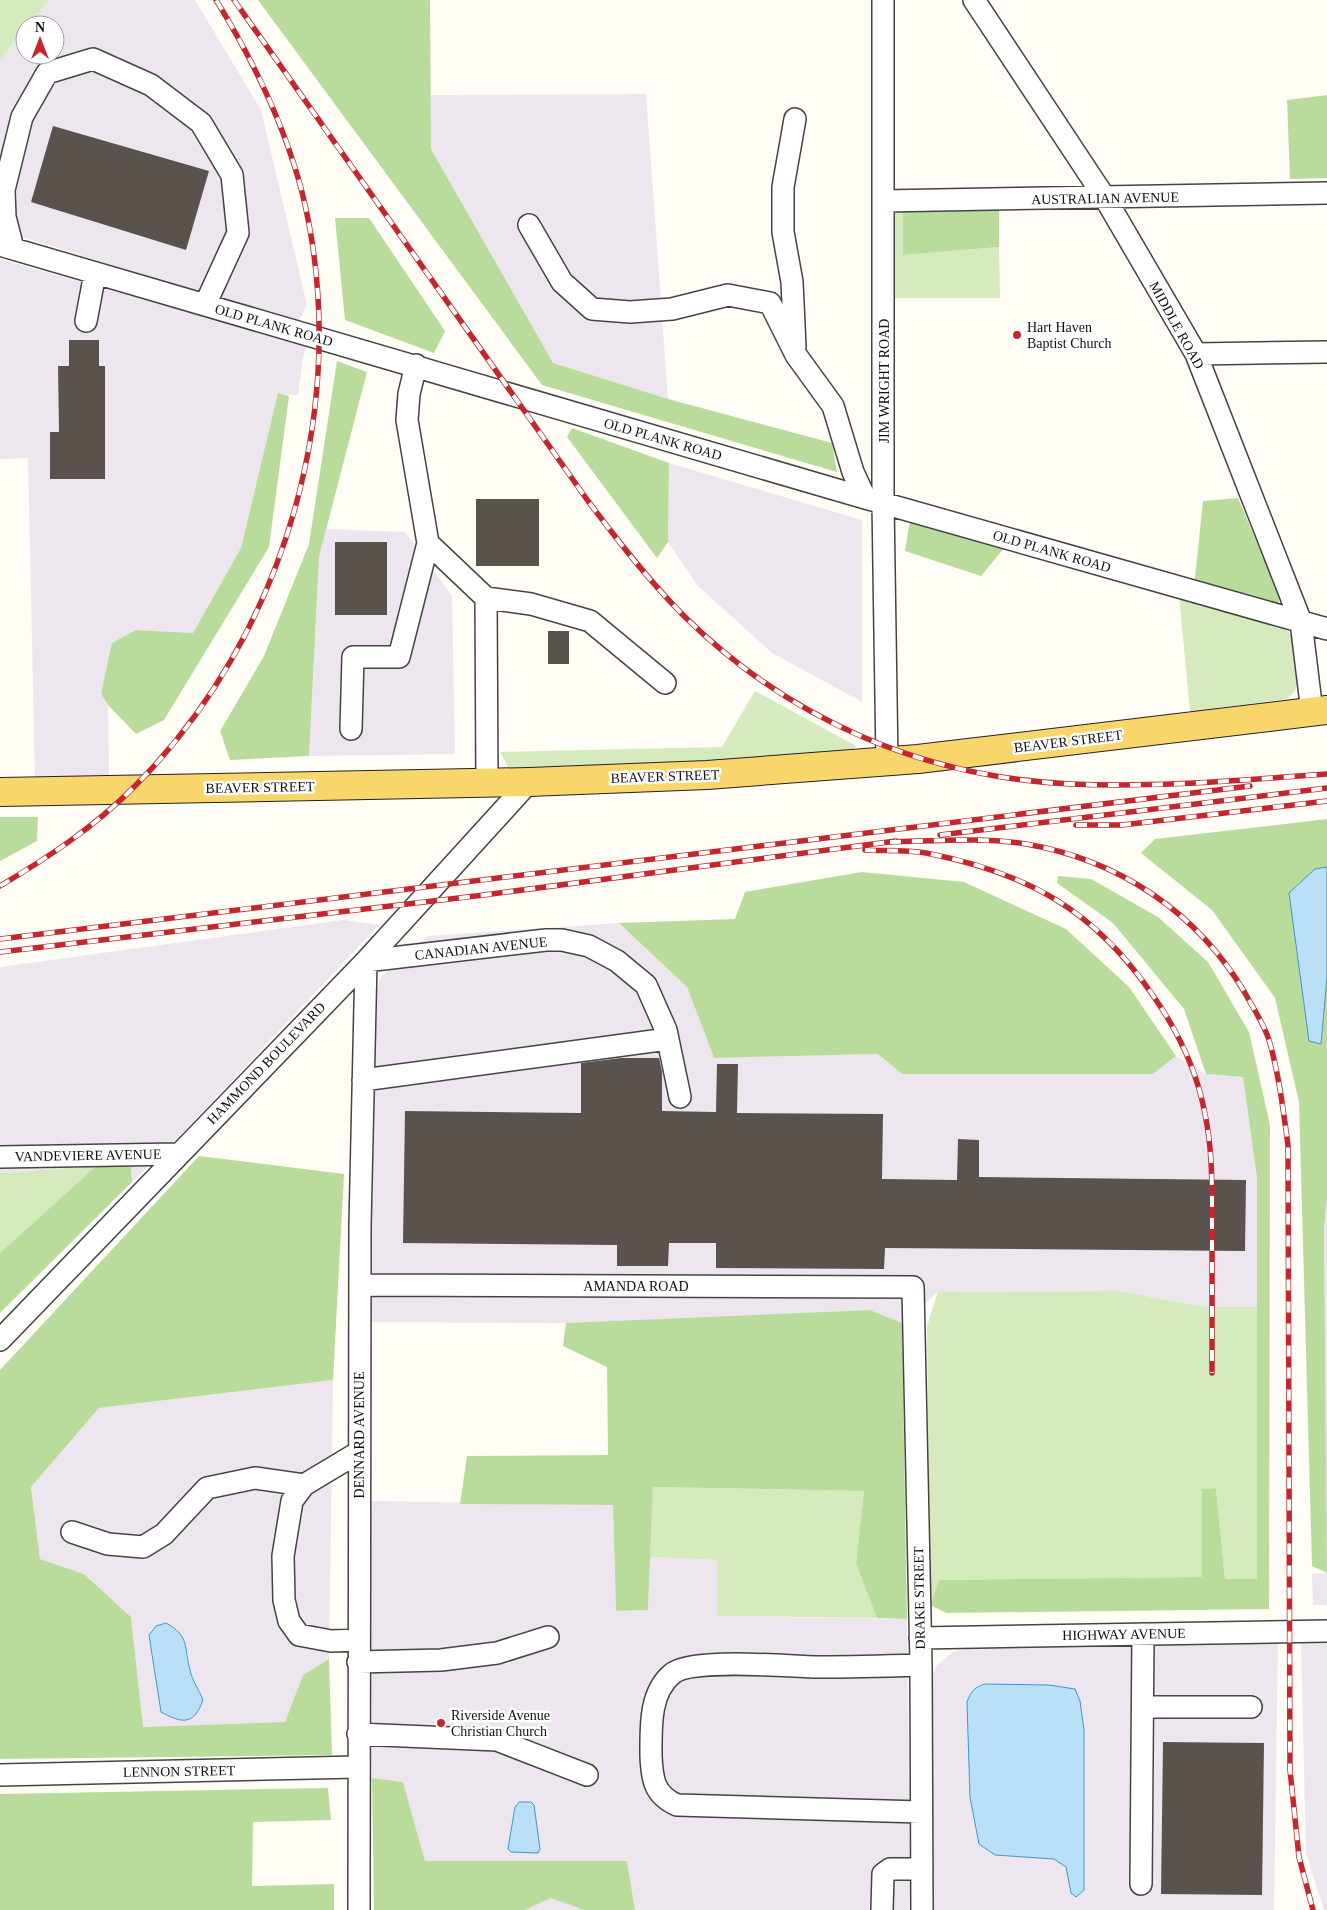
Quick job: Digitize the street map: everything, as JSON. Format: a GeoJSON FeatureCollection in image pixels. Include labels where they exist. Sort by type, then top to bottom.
{"type":"FeatureCollection","features":[{"type":"Feature","properties":{"kind":"main road","name":"BEAVER STREET"},"geometry":{"type":"LineString","coordinates":[[0,792],[528,782],[708,775],[887,762],[1320,711]]}},
{"type":"Feature","properties":{"kind":"street","name":"JIM WRIGHT ROAD"},"geometry":{"type":"LineString","coordinates":[[884,0],[884,201],[874,501],[887,762]]}},
{"type":"Feature","properties":{"kind":"street","name":"MIDDLE ROAD"},"geometry":{"type":"LineString","coordinates":[[974,0],[1105,198],[1196,354],[1301,622],[1320,711]]}},
{"type":"Feature","properties":{"kind":"street"},"geometry":{"type":"LineString","coordinates":[[6,246],[4,190],[22,117],[47,73],[93,58],[151,85],[201,123],[232,174],[238,233],[205,304]]}},
{"type":"Feature","properties":{"kind":"street"},"geometry":{"type":"LineString","coordinates":[[795,119],[784,187],[784,232],[792,282],[796,355]]}},
{"type":"Feature","properties":{"kind":"street","name":"AUSTRALIAN AVENUE"},"geometry":{"type":"LineString","coordinates":[[884,201],[1327,193]]}},
{"type":"Feature","properties":{"kind":"street"},"geometry":{"type":"LineString","coordinates":[[528,225],[562,282],[592,310],[630,312],[672,309],[728,295],[770,303],[796,355],[833,406],[853,472],[874,501]]}},
{"type":"Feature","properties":{"kind":"street","name":"OLD PLANK ROAD"},"geometry":{"type":"LineString","coordinates":[[6,246],[874,501],[1327,629]]}},
{"type":"Feature","properties":{"kind":"street"},"geometry":{"type":"LineString","coordinates":[[86,321],[95,273]]}},
{"type":"Feature","properties":{"kind":"street"},"geometry":{"type":"LineString","coordinates":[[1196,354],[1327,352]]}},
{"type":"Feature","properties":{"kind":"street"},"geometry":{"type":"LineString","coordinates":[[351,729],[353,656],[399,657],[428,543],[407,420],[409,394],[416,365]]}},
{"type":"Feature","properties":{"kind":"street"},"geometry":{"type":"LineString","coordinates":[[428,543],[486,598],[531,604],[590,621],[665,683]]}},
{"type":"Feature","properties":{"kind":"street"},"geometry":{"type":"LineString","coordinates":[[486,598],[487,782]]}},
{"type":"Feature","properties":{"kind":"street","name":"HAMMOND BOULEVARD"},"geometry":{"type":"LineString","coordinates":[[0,1340],[177,1154],[366,961],[528,782]]}},
{"type":"Feature","properties":{"kind":"street","name":"CANADIAN AVENUE"},"geometry":{"type":"LineString","coordinates":[[366,961],[546,940],[576,942],[617,961],[646,985],[666,1030],[680,1097]]}},
{"type":"Feature","properties":{"kind":"street","name":"DENNARD AVENUE"},"geometry":{"type":"LineString","coordinates":[[359,1910],[360,1286],[366,961]]}},
{"type":"Feature","properties":{"kind":"street"},"geometry":{"type":"LineString","coordinates":[[363,1080],[668,1039]]}},
{"type":"Feature","properties":{"kind":"street","name":"VANDEVIERE AVENUE"},"geometry":{"type":"LineString","coordinates":[[0,1157],[177,1154]]}},
{"type":"Feature","properties":{"kind":"street","name":"AMANDA ROAD"},"geometry":{"type":"LineString","coordinates":[[360,1286],[913,1287]]}},
{"type":"Feature","properties":{"kind":"street","name":"DRAKE STREET"},"geometry":{"type":"LineString","coordinates":[[913,1287],[921,1665],[922,1910]]}},
{"type":"Feature","properties":{"kind":"street"},"geometry":{"type":"LineString","coordinates":[[359,1452],[304,1485],[292,1501],[283,1556],[284,1600],[288,1621],[299,1635],[331,1641],[359,1640]]}},
{"type":"Feature","properties":{"kind":"street"},"geometry":{"type":"LineString","coordinates":[[72,1532],[108,1544],[143,1547],[164,1534],[207,1488],[255,1478],[304,1485]]}},
{"type":"Feature","properties":{"kind":"street","name":"HIGHWAY AVENUE"},"geometry":{"type":"LineString","coordinates":[[920,1638],[1327,1631]]}},
{"type":"Feature","properties":{"kind":"street"},"geometry":{"type":"LineString","coordinates":[[1141,1884],[1143,1634]]}},
{"type":"Feature","properties":{"kind":"street"},"geometry":{"type":"LineString","coordinates":[[358,1662],[441,1660],[497,1653],[548,1637]]}},
{"type":"Feature","properties":{"kind":"street"},"geometry":{"type":"LineString","coordinates":[[921,1665],[822,1667],[723,1665],[683,1667],[667,1678],[656,1699],[653,1713],[651,1756],[652,1771],[658,1790],[664,1799],[677,1805],[921,1812]]}},
{"type":"Feature","properties":{"kind":"street"},"geometry":{"type":"LineString","coordinates":[[1143,1707],[1251,1707]]}},
{"type":"Feature","properties":{"kind":"street"},"geometry":{"type":"LineString","coordinates":[[358,1734],[497,1740],[586,1775]]}},
{"type":"Feature","properties":{"kind":"street","name":"LENNON STREET"},"geometry":{"type":"LineString","coordinates":[[0,1775],[358,1768]]}},
{"type":"Feature","properties":{"kind":"street"},"geometry":{"type":"LineString","coordinates":[[882,1910],[883,1874],[890,1869],[922,1869]]}},
{"type":"Feature","properties":{"kind":"shaded area"},"geometry":{"type":"Polygon","coordinates":[[[49,0],[195,0],[261,110],[307,305],[298,323],[0,230],[0,60],[15,41],[15,65],[65,65],[65,15],[37,15],[49,0]]]}},
{"type":"Feature","properties":{"kind":"shaded area"},"geometry":{"type":"Polygon","coordinates":[[[646,94],[668,399],[553,364],[431,149],[431,95],[646,94]]]}},
{"type":"Feature","properties":{"kind":"shaded area"},"geometry":{"type":"Polygon","coordinates":[[[0,259],[305,345],[298,395],[278,394],[241,548],[193,633],[136,630],[101,694],[108,705],[109,777],[35,779],[28,458],[0,459],[0,259]]]}},
{"type":"Feature","properties":{"kind":"shaded area"},"geometry":{"type":"Polygon","coordinates":[[[669,463],[862,520],[862,702],[772,653],[698,586],[668,542],[669,463]]]}},
{"type":"Feature","properties":{"kind":"shaded area"},"geometry":{"type":"Polygon","coordinates":[[[326,529],[405,532],[452,596],[455,754],[309,756],[319,557],[326,529]]]}},
{"type":"Feature","properties":{"kind":"shaded area"},"geometry":{"type":"Polygon","coordinates":[[[343,920],[379,925],[168,1148],[132,1182],[130,1167],[96,1166],[0,1173],[0,967],[343,920]]]}},
{"type":"Feature","properties":{"kind":"shaded area"},"geometry":{"type":"Polygon","coordinates":[[[619,923],[687,987],[714,1058],[878,1054],[902,1074],[1153,1074],[1176,1056],[1206,1074],[1243,1077],[1257,1178],[1257,1307],[1208,1307],[1118,1291],[938,1292],[902,1323],[870,1310],[566,1323],[368,1322],[374,1001],[380,978],[428,936],[619,923]]]}},
{"type":"Feature","properties":{"kind":"shaded area"},"geometry":{"type":"Polygon","coordinates":[[[1327,1198],[1327,1573],[1324,1229],[1327,1198]]]}},
{"type":"Feature","properties":{"kind":"shaded area"},"geometry":{"type":"Polygon","coordinates":[[[333,1380],[329,1659],[303,1675],[285,1722],[143,1727],[131,1617],[84,1574],[40,1559],[31,1487],[99,1408],[333,1380]],[[149,1635],[161,1712],[175,1719],[203,1700],[190,1671],[188,1653],[149,1635]]]}},
{"type":"Feature","properties":{"kind":"shaded area"},"geometry":{"type":"Polygon","coordinates":[[[370,1501],[613,1505],[616,1611],[648,1610],[650,1557],[717,1560],[717,1616],[907,1619],[911,1910],[635,1910],[627,1861],[425,1861],[403,1782],[372,1778],[370,1501]]]}},
{"type":"Feature","properties":{"kind":"shaded area"},"geometry":{"type":"Polygon","coordinates":[[[1327,1573],[1327,1605],[1313,1605],[1312,1574],[1327,1573]]]}},
{"type":"Feature","properties":{"kind":"shaded area"},"geometry":{"type":"Polygon","coordinates":[[[1278,1640],[1274,1910],[931,1910],[930,1682],[936,1666],[953,1652],[976,1645],[1278,1640]]]}},
{"type":"Feature","properties":{"kind":"shaded area"},"geometry":{"type":"Polygon","coordinates":[[[1327,1641],[1327,1910],[1324,1910],[1306,1854],[1301,1642],[1327,1641]]]}},
{"type":"Feature","properties":{"kind":"shaded area"},"geometry":{"type":"Polygon","coordinates":[[[551,1897],[584,1910],[525,1910],[551,1897]]]}},
{"type":"Feature","properties":{"kind":"green space"},"geometry":{"type":"Polygon","coordinates":[[[0,0],[49,0],[37,15],[15,15],[15,41],[0,60],[0,0]]]}},
{"type":"Feature","properties":{"kind":"green space"},"geometry":{"type":"Polygon","coordinates":[[[258,0],[430,0],[431,149],[553,363],[668,399],[832,443],[837,472],[542,385],[258,0]]]}},
{"type":"Feature","properties":{"kind":"green space"},"geometry":{"type":"Polygon","coordinates":[[[1327,95],[1327,178],[1290,179],[1287,100],[1327,95]]]}},
{"type":"Feature","properties":{"kind":"green space"},"geometry":{"type":"Polygon","coordinates":[[[999,205],[999,247],[903,255],[903,210],[999,205]]]}},
{"type":"Feature","properties":{"kind":"green space"},"geometry":{"type":"Polygon","coordinates":[[[903,210],[904,255],[999,247],[1000,298],[891,298],[895,212],[903,210]]]}},
{"type":"Feature","properties":{"kind":"green space"},"geometry":{"type":"Polygon","coordinates":[[[335,218],[369,218],[445,331],[434,353],[345,320],[335,218]]]}},
{"type":"Feature","properties":{"kind":"green space"},"geometry":{"type":"Polygon","coordinates":[[[337,361],[367,372],[319,557],[309,756],[230,760],[220,731],[264,656],[309,544],[337,361]]]}},
{"type":"Feature","properties":{"kind":"green space"},"geometry":{"type":"Polygon","coordinates":[[[278,393],[289,396],[269,547],[164,720],[136,734],[108,705],[101,694],[112,643],[136,630],[193,633],[241,548],[278,393]]]}},
{"type":"Feature","properties":{"kind":"green space"},"geometry":{"type":"Polygon","coordinates":[[[572,428],[669,463],[668,542],[657,558],[567,437],[572,428]]]}},
{"type":"Feature","properties":{"kind":"green space"},"geometry":{"type":"Polygon","coordinates":[[[1238,498],[1280,598],[1276,609],[1194,587],[1203,501],[1238,498]]]}},
{"type":"Feature","properties":{"kind":"green space"},"geometry":{"type":"Polygon","coordinates":[[[910,521],[1005,547],[981,576],[905,551],[910,521]]]}},
{"type":"Feature","properties":{"kind":"green space"},"geometry":{"type":"Polygon","coordinates":[[[1179,595],[1282,625],[1292,636],[1298,681],[1295,691],[1287,699],[1190,712],[1179,595]]]}},
{"type":"Feature","properties":{"kind":"green space"},"geometry":{"type":"Polygon","coordinates":[[[755,691],[856,746],[852,752],[724,760],[509,768],[500,752],[722,747],[755,691]]]}},
{"type":"Feature","properties":{"kind":"green space"},"geometry":{"type":"Polygon","coordinates":[[[0,817],[38,817],[37,841],[0,861],[0,817]]]}},
{"type":"Feature","properties":{"kind":"green space"},"geometry":{"type":"Polygon","coordinates":[[[1327,819],[1327,867],[1315,869],[1321,1044],[1327,977],[1327,1198],[1324,1229],[1327,1573],[1312,1566],[1299,1102],[1275,998],[1212,910],[1141,853],[1155,839],[1327,819]]]}},
{"type":"Feature","properties":{"kind":"green space"},"geometry":{"type":"Polygon","coordinates":[[[862,872],[964,882],[1066,929],[1129,987],[1176,1056],[1153,1074],[902,1074],[878,1054],[714,1058],[687,987],[619,923],[735,919],[745,892],[862,872]]]}},
{"type":"Feature","properties":{"kind":"green space"},"geometry":{"type":"Polygon","coordinates":[[[1058,876],[1091,879],[1158,917],[1208,962],[1249,1032],[1270,1125],[1269,1609],[946,1613],[930,1605],[939,1580],[1202,1577],[1202,1489],[1216,1488],[1225,1579],[1257,1579],[1257,1178],[1243,1077],[1206,1074],[1184,1009],[1113,923],[1057,883],[1058,876]]]}},
{"type":"Feature","properties":{"kind":"green space"},"geometry":{"type":"Polygon","coordinates":[[[199,1156],[344,1174],[333,1380],[99,1408],[31,1487],[40,1559],[84,1574],[131,1617],[143,1727],[285,1722],[303,1675],[329,1659],[332,1755],[0,1759],[0,1370],[199,1156]]]}},
{"type":"Feature","properties":{"kind":"green space"},"geometry":{"type":"Polygon","coordinates":[[[96,1166],[0,1253],[0,1173],[96,1166]]]}},
{"type":"Feature","properties":{"kind":"green space"},"geometry":{"type":"Polygon","coordinates":[[[96,1166],[131,1167],[132,1182],[0,1313],[0,1253],[96,1166]]]}},
{"type":"Feature","properties":{"kind":"green space"},"geometry":{"type":"Polygon","coordinates":[[[1118,1291],[1208,1307],[1257,1307],[1257,1579],[1225,1580],[1216,1488],[1202,1489],[1202,1577],[939,1580],[930,1605],[927,1326],[938,1292],[1118,1291]]]}},
{"type":"Feature","properties":{"kind":"green space"},"geometry":{"type":"Polygon","coordinates":[[[870,1310],[902,1323],[907,1619],[877,1618],[856,1564],[864,1491],[653,1487],[648,1610],[616,1611],[613,1505],[460,1504],[467,1456],[608,1455],[607,1367],[563,1346],[566,1323],[870,1310]]]}},
{"type":"Feature","properties":{"kind":"green space"},"geometry":{"type":"Polygon","coordinates":[[[653,1487],[864,1491],[856,1564],[877,1618],[717,1616],[717,1560],[650,1557],[653,1487]]]}},
{"type":"Feature","properties":{"kind":"green space"},"geometry":{"type":"Polygon","coordinates":[[[372,1778],[403,1782],[425,1861],[627,1861],[635,1910],[584,1910],[551,1898],[525,1910],[374,1910],[372,1778]]]}},
{"type":"Feature","properties":{"kind":"green space"},"geometry":{"type":"Polygon","coordinates":[[[328,1788],[331,1820],[253,1822],[252,1886],[334,1884],[334,1910],[0,1910],[0,1794],[328,1788]]]}},
{"type":"Feature","properties":{"kind":"water"},"geometry":{"type":"Polygon","coordinates":[[[1327,867],[1327,977],[1321,1044],[1309,1041],[1289,893],[1315,869],[1327,867]]]}},
{"type":"Feature","properties":{"kind":"water"},"geometry":{"type":"Polygon","coordinates":[[[166,1623],[174,1628],[183,1638],[191,1674],[203,1700],[196,1714],[187,1720],[176,1719],[161,1712],[149,1635],[156,1626],[166,1623]]]}},
{"type":"Feature","properties":{"kind":"water"},"geometry":{"type":"Polygon","coordinates":[[[985,1684],[1049,1685],[1075,1689],[1080,1701],[1084,1730],[1084,1890],[1076,1897],[1071,1893],[1066,1867],[1054,1859],[995,1855],[979,1844],[970,1797],[967,1702],[974,1690],[985,1684]]]}},
{"type":"Feature","properties":{"kind":"water"},"geometry":{"type":"Polygon","coordinates":[[[519,1802],[531,1802],[534,1805],[540,1849],[538,1853],[511,1852],[508,1849],[515,1807],[519,1802]]]}},
{"type":"Feature","properties":{"kind":"building"},"geometry":{"type":"Polygon","coordinates":[[[53,126],[209,171],[186,250],[31,202],[53,126]]]}},
{"type":"Feature","properties":{"kind":"building"},"geometry":{"type":"Polygon","coordinates":[[[69,340],[99,340],[99,366],[105,366],[105,479],[50,479],[50,432],[59,432],[58,366],[69,366],[69,340]]]}},
{"type":"Feature","properties":{"kind":"building"},"geometry":{"type":"Polygon","coordinates":[[[476,499],[539,499],[539,566],[476,566],[476,499]]]}},
{"type":"Feature","properties":{"kind":"building"},"geometry":{"type":"Polygon","coordinates":[[[335,542],[387,542],[387,615],[335,615],[335,542]]]}},
{"type":"Feature","properties":{"kind":"building"},"geometry":{"type":"Polygon","coordinates":[[[548,631],[569,631],[569,664],[548,664],[548,631]]]}},
{"type":"Feature","properties":{"kind":"building"},"geometry":{"type":"Polygon","coordinates":[[[621,1058],[659,1058],[662,1072],[662,1111],[716,1112],[717,1064],[738,1064],[737,1113],[883,1114],[882,1179],[957,1180],[958,1139],[979,1140],[979,1177],[1246,1180],[1245,1251],[885,1248],[884,1269],[716,1268],[716,1243],[669,1243],[668,1266],[617,1266],[617,1245],[403,1243],[405,1111],[581,1113],[581,1063],[621,1058]]]}},
{"type":"Feature","properties":{"kind":"building"},"geometry":{"type":"Polygon","coordinates":[[[1163,1742],[1264,1743],[1262,1895],[1161,1894],[1163,1742]]]}},
{"type":"Feature","properties":{"kind":"railway"},"geometry":{"type":"LineString","coordinates":[[0,886],[35,865],[102,817],[132,789],[185,729],[230,661],[267,589],[294,512],[311,433],[319,352],[316,271],[302,192],[286,141],[255,69],[216,0]]}},
{"type":"Feature","properties":{"kind":"railway"},"geometry":{"type":"LineString","coordinates":[[234,0],[611,531],[646,575],[685,617],[726,653],[769,686],[814,713],[862,736],[911,755],[963,769],[1016,779],[1070,784],[1134,785],[1199,783],[1327,774]]}},
{"type":"Feature","properties":{"kind":"railway"},"geometry":{"type":"LineString","coordinates":[[0,939],[1250,786]]}},
{"type":"Feature","properties":{"kind":"railway"},"geometry":{"type":"LineString","coordinates":[[940,835],[1327,788]]}},
{"type":"Feature","properties":{"kind":"railway"},"geometry":{"type":"LineString","coordinates":[[1076,825],[1122,825],[1327,801]]}},
{"type":"Feature","properties":{"kind":"railway"},"geometry":{"type":"LineString","coordinates":[[890,842],[975,840],[1026,844],[1060,852],[1093,863],[1124,877],[1152,894],[1179,914],[1204,938],[1226,964],[1245,993],[1267,1034],[1278,1079],[1288,1145],[1290,1770],[1299,1857],[1313,1910]]}},
{"type":"Feature","properties":{"kind":"railway"},"geometry":{"type":"LineString","coordinates":[[0,952],[484,895],[896,841]]}},
{"type":"Feature","properties":{"kind":"railway"},"geometry":{"type":"LineString","coordinates":[[865,850],[926,853],[963,861],[1027,884],[1083,918],[1108,941],[1154,997],[1186,1053],[1202,1098],[1208,1128],[1212,1186],[1212,1373]]}},
{"type":"Feature","properties":{"kind":"place","name":"Hart Haven Baptist Church"},"geometry":{"type":"Point","coordinates":[1017,335]}},
{"type":"Feature","properties":{"kind":"place","name":"Riverside Avenue Christian Church"},"geometry":{"type":"Point","coordinates":[441,1723]}}]}
